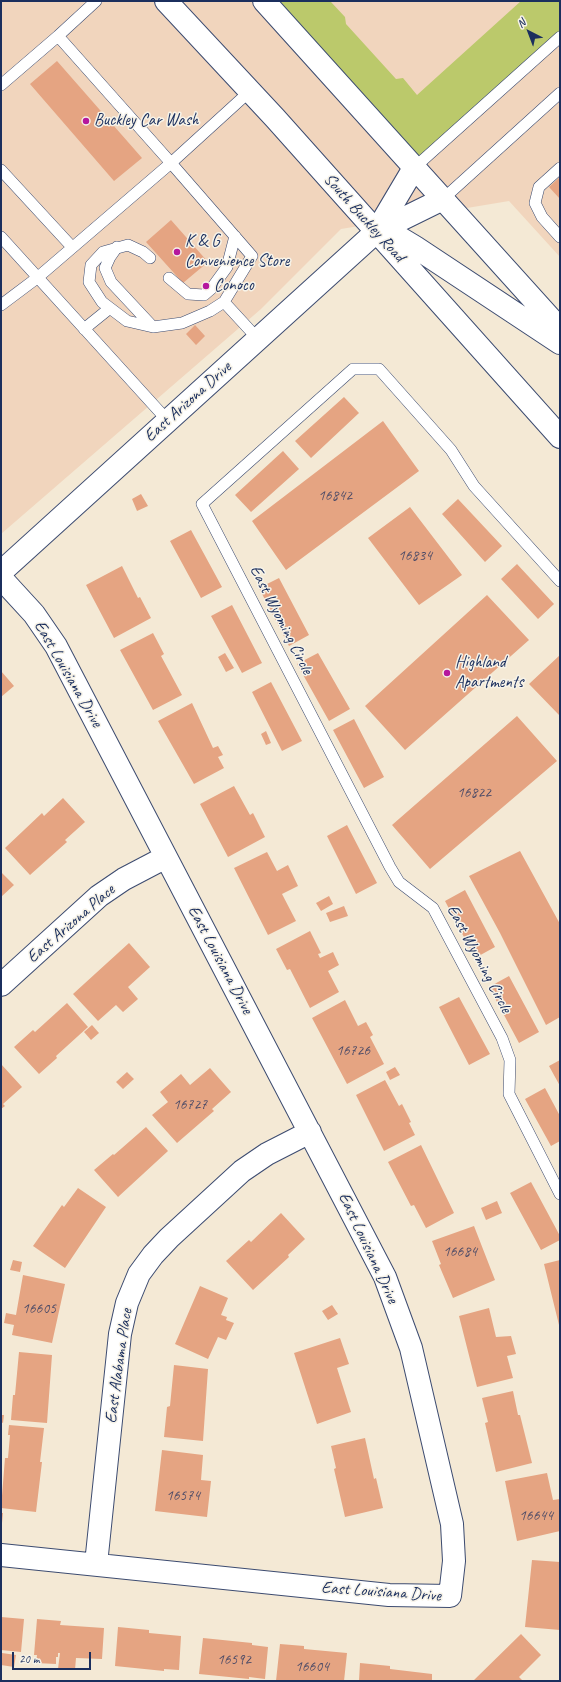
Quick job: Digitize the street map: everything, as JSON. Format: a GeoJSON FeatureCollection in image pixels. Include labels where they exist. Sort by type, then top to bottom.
{"type":"FeatureCollection","features":[{"type":"Feature","properties":{"kind":"street","name":"South Buckley Road"},"geometry":{"type":"LineString","coordinates":[[166,1],[560,437]]}},
{"type":"Feature","properties":{"kind":"street"},"geometry":{"type":"LineString","coordinates":[[264,1],[560,329]]}},
{"type":"Feature","properties":{"kind":"street","name":"East Arizona Drive"},"geometry":{"type":"LineString","coordinates":[[376,232],[414,168]]}},
{"type":"Feature","properties":{"kind":"street","name":"East Arizona Drive"},"geometry":{"type":"LineString","coordinates":[[1,572],[376,232],[443,199]]}},
{"type":"Feature","properties":{"kind":"street"},"geometry":{"type":"LineString","coordinates":[[376,232],[395,235],[415,247],[560,343]]}},
{"type":"Feature","properties":{"kind":"street","name":"East Louisiana Drive"},"geometry":{"type":"LineString","coordinates":[[1,578],[34,614],[56,646],[385,1277],[411,1348],[452,1524],[454,1561],[450,1596],[389,1595],[1,1554]]}},
{"type":"Feature","properties":{"kind":"street","name":"East Arizona Place"},"geometry":{"type":"LineString","coordinates":[[1,985],[99,896],[124,879],[166,857]]}},
{"type":"Feature","properties":{"kind":"street","name":"East Alabama Place"},"geometry":{"type":"LineString","coordinates":[[96,1564],[120,1334],[127,1303],[140,1274],[153,1255],[169,1238],[242,1171],[267,1154],[310,1132]]}},
{"type":"Feature","properties":{"kind":"lane"},"geometry":{"type":"LineString","coordinates":[[1,85],[96,1]]}},
{"type":"Feature","properties":{"kind":"lane"},"geometry":{"type":"LineString","coordinates":[[58,36],[252,256],[224,302],[210,311],[182,322],[153,327],[127,321],[102,302],[89,282],[91,265],[103,252],[116,247],[128,245],[143,252],[150,258]]}},
{"type":"Feature","properties":{"kind":"lane"},"geometry":{"type":"LineString","coordinates":[[414,168],[560,37]]}},
{"type":"Feature","properties":{"kind":"lane"},"geometry":{"type":"LineString","coordinates":[[1,305],[37,278],[170,163],[249,92]]}},
{"type":"Feature","properties":{"kind":"lane"},"geometry":{"type":"LineString","coordinates":[[443,199],[560,93]]}},
{"type":"Feature","properties":{"kind":"lane"},"geometry":{"type":"LineString","coordinates":[[560,168],[539,187],[535,203],[542,217],[560,237]]}},
{"type":"Feature","properties":{"kind":"lane"},"geometry":{"type":"LineString","coordinates":[[1,170],[72,247]]}},
{"type":"Feature","properties":{"kind":"lane"},"geometry":{"type":"LineString","coordinates":[[169,278],[188,294],[204,295],[211,289],[227,267],[235,236]]}},
{"type":"Feature","properties":{"kind":"lane"},"geometry":{"type":"LineString","coordinates":[[1,237],[168,421]]}},
{"type":"Feature","properties":{"kind":"lane"},"geometry":{"type":"LineString","coordinates":[[116,247],[105,268],[111,282],[153,327]]}},
{"type":"Feature","properties":{"kind":"lane"},"geometry":{"type":"LineString","coordinates":[[224,302],[258,339]]}},
{"type":"Feature","properties":{"kind":"lane"},"geometry":{"type":"LineString","coordinates":[[84,329],[110,308]]}},
{"type":"Feature","properties":{"kind":"lane","name":"East Wyoming Circle"},"geometry":{"type":"LineString","coordinates":[[560,581],[474,486],[451,450],[379,369],[353,369],[202,504],[390,867],[399,882],[433,908],[502,1038],[510,1060],[509,1094],[560,1194]]}},
{"type":"Feature","properties":{"kind":"shaded area"},"geometry":{"type":"Polygon","coordinates":[[[1,1],[560,1],[560,257],[509,201],[341,229],[261,309],[1,534],[1,1]]]}},
{"type":"Feature","properties":{"kind":"green space"},"geometry":{"type":"Polygon","coordinates":[[[264,1],[332,1],[331,2],[345,17],[346,24],[396,79],[403,78],[417,95],[521,1],[560,1],[560,36],[414,168],[264,1]]]}},
{"type":"Feature","properties":{"kind":"building","name":"Buckley Car Wash"},"geometry":{"type":"Polygon","coordinates":[[[57,61],[142,158],[114,181],[30,84],[57,61]]]}},
{"type":"Feature","properties":{"kind":"building"},"geometry":{"type":"Polygon","coordinates":[[[560,177],[560,199],[549,187],[560,177]]]}},
{"type":"Feature","properties":{"kind":"building","name":"K & G Convenience Store"},"geometry":{"type":"Polygon","coordinates":[[[171,220],[208,262],[183,283],[146,242],[171,220]]]}},
{"type":"Feature","properties":{"kind":"building"},"geometry":{"type":"Polygon","coordinates":[[[195,325],[205,336],[196,345],[186,334],[195,325]]]}},
{"type":"Feature","properties":{"kind":"building"},"geometry":{"type":"Polygon","coordinates":[[[344,397],[359,413],[311,458],[295,441],[344,397]]]}},
{"type":"Feature","properties":{"kind":"building"},"geometry":{"type":"Polygon","coordinates":[[[383,421],[419,471],[286,570],[252,521],[383,421]]]}},
{"type":"Feature","properties":{"kind":"building"},"geometry":{"type":"Polygon","coordinates":[[[283,451],[299,469],[251,512],[235,495],[283,451]]]}},
{"type":"Feature","properties":{"kind":"building"},"geometry":{"type":"Polygon","coordinates":[[[141,494],[148,506],[137,511],[132,499],[141,494]]]}},
{"type":"Feature","properties":{"kind":"building"},"geometry":{"type":"Polygon","coordinates":[[[458,499],[502,546],[485,562],[442,514],[458,499]]]}},
{"type":"Feature","properties":{"kind":"building"},"geometry":{"type":"Polygon","coordinates":[[[410,507],[462,575],[419,605],[368,538],[410,507]]]}},
{"type":"Feature","properties":{"kind":"building"},"geometry":{"type":"Polygon","coordinates":[[[191,530],[222,587],[201,598],[170,541],[191,530]]]}},
{"type":"Feature","properties":{"kind":"building"},"geometry":{"type":"Polygon","coordinates":[[[517,564],[554,604],[538,619],[501,579],[517,564]]]}},
{"type":"Feature","properties":{"kind":"building"},"geometry":{"type":"Polygon","coordinates":[[[122,566],[138,598],[140,597],[151,618],[114,638],[86,585],[122,566]]]}},
{"type":"Feature","properties":{"kind":"building"},"geometry":{"type":"Polygon","coordinates":[[[279,578],[309,635],[289,646],[259,588],[279,578]]]}},
{"type":"Feature","properties":{"kind":"building","name":"Highland Apartments"},"geometry":{"type":"Polygon","coordinates":[[[487,595],[529,640],[405,750],[365,706],[487,595]]]}},
{"type":"Feature","properties":{"kind":"building"},"geometry":{"type":"Polygon","coordinates":[[[232,605],[262,663],[242,673],[211,616],[232,605]]]}},
{"type":"Feature","properties":{"kind":"building"},"geometry":{"type":"Polygon","coordinates":[[[153,633],[164,654],[161,656],[182,695],[153,710],[120,650],[153,633]]]}},
{"type":"Feature","properties":{"kind":"building"},"geometry":{"type":"Polygon","coordinates":[[[225,653],[234,668],[226,672],[218,657],[225,653]]]}},
{"type":"Feature","properties":{"kind":"building"},"geometry":{"type":"Polygon","coordinates":[[[318,653],[350,709],[329,721],[297,664],[318,653]]]}},
{"type":"Feature","properties":{"kind":"building","name":"Highland Apartments"},"geometry":{"type":"Polygon","coordinates":[[[560,655],[560,716],[529,684],[560,655]]]}},
{"type":"Feature","properties":{"kind":"building"},"geometry":{"type":"Polygon","coordinates":[[[1,671],[14,686],[1,697],[1,671]]]}},
{"type":"Feature","properties":{"kind":"building"},"geometry":{"type":"Polygon","coordinates":[[[271,682],[302,741],[282,751],[252,692],[271,682]]]}},
{"type":"Feature","properties":{"kind":"building"},"geometry":{"type":"Polygon","coordinates":[[[192,703],[213,748],[218,746],[223,755],[218,757],[224,768],[194,784],[158,721],[192,703]]]}},
{"type":"Feature","properties":{"kind":"building","name":"Highland Apartments"},"geometry":{"type":"Polygon","coordinates":[[[517,716],[557,761],[430,869],[392,825],[517,716]]]}},
{"type":"Feature","properties":{"kind":"building"},"geometry":{"type":"Polygon","coordinates":[[[354,719],[384,777],[364,788],[333,730],[354,719]]]}},
{"type":"Feature","properties":{"kind":"building"},"geometry":{"type":"Polygon","coordinates":[[[266,731],[271,743],[266,745],[261,734],[266,731]]]}},
{"type":"Feature","properties":{"kind":"building"},"geometry":{"type":"Polygon","coordinates":[[[234,786],[250,815],[253,813],[265,837],[228,857],[200,804],[234,786]]]}},
{"type":"Feature","properties":{"kind":"building"},"geometry":{"type":"Polygon","coordinates":[[[63,798],[85,822],[65,840],[67,842],[30,875],[5,848],[42,813],[44,816],[63,798]]]}},
{"type":"Feature","properties":{"kind":"building"},"geometry":{"type":"Polygon","coordinates":[[[347,825],[377,883],[356,894],[327,836],[347,825]]]}},
{"type":"Feature","properties":{"kind":"building"},"geometry":{"type":"Polygon","coordinates":[[[520,851],[560,924],[560,1017],[546,1025],[500,933],[469,876],[520,851]]]}},
{"type":"Feature","properties":{"kind":"building"},"geometry":{"type":"Polygon","coordinates":[[[267,852],[277,871],[288,865],[298,886],[282,894],[296,921],[268,935],[234,868],[267,852]]]}},
{"type":"Feature","properties":{"kind":"building"},"geometry":{"type":"Polygon","coordinates":[[[1,872],[14,885],[1,897],[1,872]]]}},
{"type":"Feature","properties":{"kind":"building"},"geometry":{"type":"Polygon","coordinates":[[[465,890],[495,947],[475,958],[445,901],[465,890]]]}},
{"type":"Feature","properties":{"kind":"building"},"geometry":{"type":"Polygon","coordinates":[[[329,896],[333,904],[321,911],[316,903],[329,896]]]}},
{"type":"Feature","properties":{"kind":"building"},"geometry":{"type":"Polygon","coordinates":[[[344,906],[348,916],[330,922],[326,913],[344,906]]]}},
{"type":"Feature","properties":{"kind":"building"},"geometry":{"type":"Polygon","coordinates":[[[310,931],[321,953],[318,954],[320,958],[333,952],[339,965],[328,971],[339,992],[310,1008],[290,969],[287,970],[276,949],[310,931]]]}},
{"type":"Feature","properties":{"kind":"building"},"geometry":{"type":"Polygon","coordinates":[[[129,943],[150,967],[128,987],[138,999],[123,1012],[116,1005],[98,1021],[73,994],[129,943]]]}},
{"type":"Feature","properties":{"kind":"building"},"geometry":{"type":"Polygon","coordinates":[[[509,976],[539,1032],[519,1043],[489,987],[509,976]]]}},
{"type":"Feature","properties":{"kind":"building"},"geometry":{"type":"Polygon","coordinates":[[[459,997],[490,1054],[469,1065],[439,1007],[459,997]]]}},
{"type":"Feature","properties":{"kind":"building"},"geometry":{"type":"Polygon","coordinates":[[[345,1000],[358,1026],[366,1022],[373,1035],[370,1037],[384,1064],[347,1084],[312,1018],[345,1000]]]}},
{"type":"Feature","properties":{"kind":"building"},"geometry":{"type":"Polygon","coordinates":[[[67,1003],[88,1027],[56,1056],[57,1058],[39,1074],[14,1047],[33,1030],[35,1032],[67,1003]]]}},
{"type":"Feature","properties":{"kind":"building"},"geometry":{"type":"Polygon","coordinates":[[[92,1025],[99,1033],[91,1040],[84,1032],[92,1025]]]}},
{"type":"Feature","properties":{"kind":"building"},"geometry":{"type":"Polygon","coordinates":[[[560,1060],[560,1086],[549,1066],[560,1060]]]}},
{"type":"Feature","properties":{"kind":"building"},"geometry":{"type":"Polygon","coordinates":[[[1,1064],[22,1087],[3,1104],[5,1106],[1,1109],[1,1064]]]}},
{"type":"Feature","properties":{"kind":"building"},"geometry":{"type":"Polygon","coordinates":[[[395,1067],[400,1075],[390,1080],[386,1072],[395,1067]]]}},
{"type":"Feature","properties":{"kind":"building"},"geometry":{"type":"Polygon","coordinates":[[[210,1068],[231,1092],[212,1109],[214,1111],[177,1143],[152,1115],[168,1102],[160,1092],[181,1074],[190,1085],[210,1068]]]}},
{"type":"Feature","properties":{"kind":"building"},"geometry":{"type":"Polygon","coordinates":[[[127,1072],[134,1079],[123,1089],[116,1082],[127,1072]]]}},
{"type":"Feature","properties":{"kind":"building"},"geometry":{"type":"Polygon","coordinates":[[[385,1080],[399,1106],[402,1104],[411,1122],[409,1123],[415,1135],[384,1151],[356,1095],[385,1080]]]}},
{"type":"Feature","properties":{"kind":"building"},"geometry":{"type":"Polygon","coordinates":[[[545,1088],[560,1116],[560,1141],[551,1146],[525,1099],[545,1088]]]}},
{"type":"Feature","properties":{"kind":"building"},"geometry":{"type":"Polygon","coordinates":[[[146,1127],[168,1151],[118,1197],[94,1170],[146,1127]]]}},
{"type":"Feature","properties":{"kind":"building"},"geometry":{"type":"Polygon","coordinates":[[[421,1145],[454,1213],[426,1228],[414,1205],[411,1206],[388,1162],[421,1145]]]}},
{"type":"Feature","properties":{"kind":"building"},"geometry":{"type":"Polygon","coordinates":[[[531,1182],[560,1236],[560,1240],[541,1250],[510,1193],[531,1182]]]}},
{"type":"Feature","properties":{"kind":"building"},"geometry":{"type":"Polygon","coordinates":[[[78,1188],[106,1207],[65,1268],[33,1246],[62,1205],[64,1207],[78,1188]]]}},
{"type":"Feature","properties":{"kind":"building"},"geometry":{"type":"Polygon","coordinates":[[[497,1201],[502,1213],[486,1220],[481,1208],[497,1201]]]}},
{"type":"Feature","properties":{"kind":"building"},"geometry":{"type":"Polygon","coordinates":[[[281,1213],[305,1239],[288,1255],[289,1257],[253,1290],[226,1261],[249,1240],[251,1242],[281,1213]]]}},
{"type":"Feature","properties":{"kind":"building"},"geometry":{"type":"Polygon","coordinates":[[[474,1226],[495,1280],[453,1298],[439,1265],[441,1264],[432,1241],[474,1226]]]}},
{"type":"Feature","properties":{"kind":"building"},"geometry":{"type":"Polygon","coordinates":[[[13,1260],[22,1262],[20,1272],[10,1270],[13,1260]]]}},
{"type":"Feature","properties":{"kind":"building"},"geometry":{"type":"Polygon","coordinates":[[[560,1260],[560,1325],[559,1325],[544,1264],[560,1260]]]}},
{"type":"Feature","properties":{"kind":"building"},"geometry":{"type":"Polygon","coordinates":[[[23,1275],[65,1284],[52,1343],[12,1335],[14,1325],[4,1323],[6,1313],[16,1315],[23,1275]]]}},
{"type":"Feature","properties":{"kind":"building"},"geometry":{"type":"Polygon","coordinates":[[[200,1286],[228,1298],[221,1315],[227,1317],[226,1320],[234,1323],[226,1340],[218,1337],[208,1359],[175,1344],[200,1286]]]}},
{"type":"Feature","properties":{"kind":"building"},"geometry":{"type":"Polygon","coordinates":[[[332,1305],[338,1314],[328,1320],[322,1311],[332,1305]]]}},
{"type":"Feature","properties":{"kind":"building"},"geometry":{"type":"Polygon","coordinates":[[[489,1308],[496,1337],[511,1336],[516,1354],[507,1356],[513,1378],[477,1387],[459,1316],[489,1308]]]}},
{"type":"Feature","properties":{"kind":"building"},"geometry":{"type":"Polygon","coordinates":[[[340,1338],[349,1364],[337,1368],[351,1412],[317,1424],[294,1353],[340,1338]]]}},
{"type":"Feature","properties":{"kind":"building"},"geometry":{"type":"Polygon","coordinates":[[[19,1352],[52,1355],[47,1423],[11,1420],[19,1352]]]}},
{"type":"Feature","properties":{"kind":"building"},"geometry":{"type":"Polygon","coordinates":[[[174,1365],[208,1369],[203,1441],[164,1437],[167,1407],[170,1406],[174,1365]]]}},
{"type":"Feature","properties":{"kind":"building"},"geometry":{"type":"Polygon","coordinates":[[[513,1391],[518,1415],[520,1415],[532,1463],[496,1472],[485,1423],[488,1422],[482,1398],[513,1391]]]}},
{"type":"Feature","properties":{"kind":"building"},"geometry":{"type":"Polygon","coordinates":[[[1,1415],[4,1415],[3,1423],[1,1422],[1,1415]]]}},
{"type":"Feature","properties":{"kind":"building"},"geometry":{"type":"Polygon","coordinates":[[[9,1425],[44,1428],[40,1462],[42,1462],[36,1512],[1,1508],[5,1458],[8,1458],[10,1435],[8,1435],[9,1425]]]}},
{"type":"Feature","properties":{"kind":"building"},"geometry":{"type":"Polygon","coordinates":[[[365,1438],[374,1479],[376,1478],[383,1508],[345,1517],[334,1469],[336,1468],[331,1446],[365,1438]]]}},
{"type":"Feature","properties":{"kind":"building"},"geometry":{"type":"Polygon","coordinates":[[[162,1450],[203,1455],[201,1480],[211,1481],[207,1517],[155,1511],[162,1450]]]}},
{"type":"Feature","properties":{"kind":"building"},"geometry":{"type":"Polygon","coordinates":[[[547,1473],[553,1500],[560,1499],[560,1531],[517,1541],[505,1481],[547,1473]]]}},
{"type":"Feature","properties":{"kind":"building"},"geometry":{"type":"Polygon","coordinates":[[[1,1513],[3,1513],[2,1523],[1,1523],[1,1513]]]}},
{"type":"Feature","properties":{"kind":"building"},"geometry":{"type":"Polygon","coordinates":[[[532,1560],[560,1562],[560,1630],[525,1627],[532,1560]]]}},
{"type":"Feature","properties":{"kind":"building"},"geometry":{"type":"Polygon","coordinates":[[[1,1617],[24,1619],[21,1652],[1,1650],[1,1617]]]}},
{"type":"Feature","properties":{"kind":"building"},"geometry":{"type":"Polygon","coordinates":[[[37,1619],[61,1621],[60,1625],[104,1628],[102,1659],[76,1658],[75,1670],[58,1669],[60,1653],[58,1653],[58,1657],[56,1657],[56,1664],[36,1663],[37,1655],[34,1655],[37,1619]]]}},
{"type":"Feature","properties":{"kind":"building"},"geometry":{"type":"Polygon","coordinates":[[[118,1627],[149,1630],[149,1633],[181,1636],[179,1670],[164,1669],[164,1671],[115,1666],[118,1627]]]}},
{"type":"Feature","properties":{"kind":"building"},"geometry":{"type":"Polygon","coordinates":[[[521,1634],[541,1655],[519,1677],[523,1681],[473,1681],[521,1634]]]}},
{"type":"Feature","properties":{"kind":"building"},"geometry":{"type":"Polygon","coordinates":[[[203,1638],[252,1643],[252,1645],[268,1647],[265,1679],[249,1677],[249,1679],[199,1674],[203,1638]]]}},
{"type":"Feature","properties":{"kind":"building"},"geometry":{"type":"Polygon","coordinates":[[[280,1644],[304,1646],[304,1649],[347,1653],[344,1681],[276,1681],[280,1644]]]}},
{"type":"Feature","properties":{"kind":"building"},"geometry":{"type":"Polygon","coordinates":[[[2,1653],[16,1655],[14,1667],[1,1665],[2,1653]]]}},
{"type":"Feature","properties":{"kind":"building"},"geometry":{"type":"Polygon","coordinates":[[[360,1663],[390,1666],[390,1669],[432,1674],[432,1681],[359,1681],[360,1663]]]}},
{"type":"Feature","properties":{"kind":"place","name":"Buckley Car Wash"},"geometry":{"type":"Point","coordinates":[86,121]}},
{"type":"Feature","properties":{"kind":"place","name":"K & G Convenience Store"},"geometry":{"type":"Point","coordinates":[177,252]}},
{"type":"Feature","properties":{"kind":"place","name":"Conoco"},"geometry":{"type":"Point","coordinates":[206,286]}},
{"type":"Feature","properties":{"kind":"place","name":"Highland Apartments"},"geometry":{"type":"Point","coordinates":[447,673]}}]}
